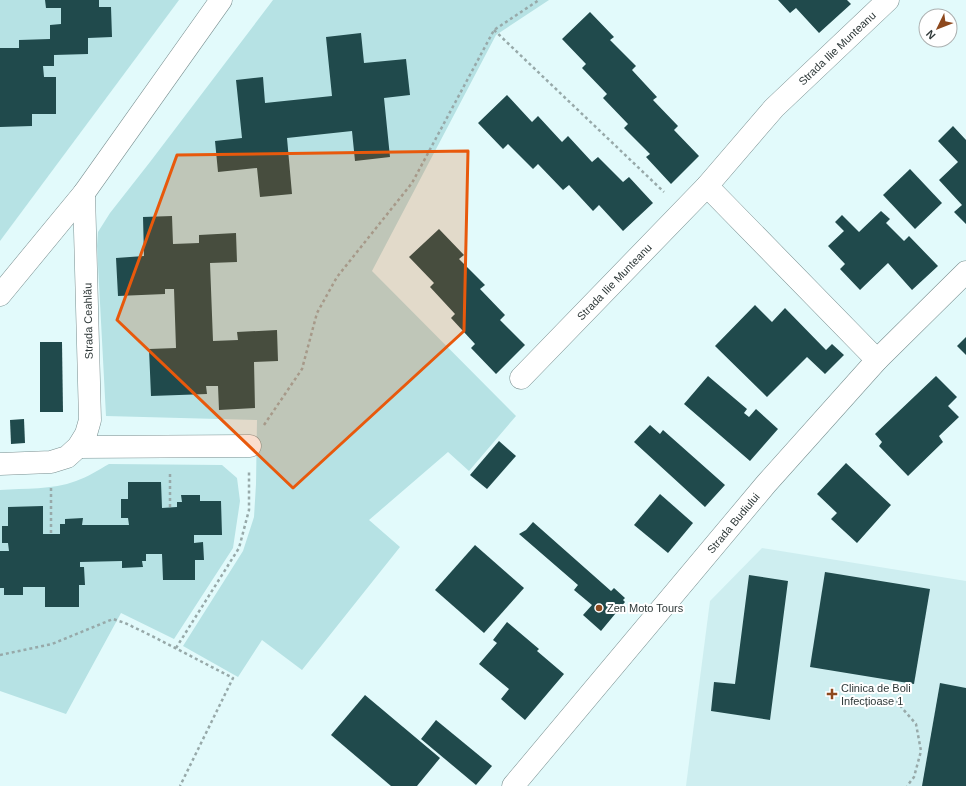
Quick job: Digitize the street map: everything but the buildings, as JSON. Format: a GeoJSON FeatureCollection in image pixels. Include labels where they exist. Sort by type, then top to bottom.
{"type":"FeatureCollection","features":[{"type":"Feature","properties":{"kind":"street"},"geometry":{"type":"LineString","coordinates":[[0,295],[84,193],[221,0]]}},
{"type":"Feature","properties":{"kind":"street","name":"Strada Ilie Munteanu"},"geometry":{"type":"LineString","coordinates":[[521,378],[707,186],[774,108],[888,0]]}},
{"type":"Feature","properties":{"kind":"street"},"geometry":{"type":"LineString","coordinates":[[707,186],[877,360]]}},
{"type":"Feature","properties":{"kind":"street","name":"Strada Ceahlău"},"geometry":{"type":"LineString","coordinates":[[0,464],[51,462],[67,457],[78,447],[86,434],[90,420],[84,193]]}},
{"type":"Feature","properties":{"kind":"street","name":"Strada Budiului"},"geometry":{"type":"LineString","coordinates":[[513,786],[766,484],[877,360],[966,272]]}},
{"type":"Feature","properties":{"kind":"street"},"geometry":{"type":"LineString","coordinates":[[78,447],[250,446]]}},
{"type":"Feature","properties":{"kind":"path"},"geometry":{"type":"LineString","coordinates":[[176,648],[239,548],[248,510],[250,446],[302,369],[316,313],[337,277],[412,183],[494,30],[539,0]]}},
{"type":"Feature","properties":{"kind":"path"},"geometry":{"type":"LineString","coordinates":[[494,30],[683,210]]}},
{"type":"Feature","properties":{"kind":"path"},"geometry":{"type":"LineString","coordinates":[[170,446],[170,507]]}},
{"type":"Feature","properties":{"kind":"path"},"geometry":{"type":"LineString","coordinates":[[51,487],[51,534]]}},
{"type":"Feature","properties":{"kind":"path"},"geometry":{"type":"LineString","coordinates":[[0,655],[52,644],[113,619],[125,623],[176,648],[233,678],[180,786]]}},
{"type":"Feature","properties":{"kind":"path"},"geometry":{"type":"LineString","coordinates":[[896,701],[916,724],[921,751],[914,777],[907,786]]}},
{"type":"Feature","properties":{"kind":"highlighted area"},"geometry":{"type":"Polygon","coordinates":[[[468,151],[464,331],[293,488],[117,320],[177,155],[468,151]]]}},
{"type":"Feature","properties":{"kind":"shaded area"},"geometry":{"type":"Polygon","coordinates":[[[0,0],[179,0],[0,241],[0,0]]]}},
{"type":"Feature","properties":{"kind":"shaded area"},"geometry":{"type":"Polygon","coordinates":[[[273,0],[549,0],[496,35],[372,271],[516,416],[469,471],[448,452],[369,520],[400,547],[302,670],[262,640],[238,677],[183,646],[243,551],[254,517],[257,420],[106,416],[97,246],[98,232],[110,213],[273,0]]]}},
{"type":"Feature","properties":{"kind":"shaded area"},"geometry":{"type":"Polygon","coordinates":[[[109,464],[222,465],[237,478],[240,501],[233,548],[174,639],[121,613],[66,714],[0,691],[0,490],[38,488],[67,484],[85,478],[109,464]]]}},
{"type":"Feature","properties":{"kind":"shaded area","name":"Clinica de Boli Infecțioase 1"},"geometry":{"type":"Polygon","coordinates":[[[762,548],[966,581],[966,786],[686,786],[710,601],[762,548]]]}},
{"type":"Feature","properties":{"kind":"place","name":"Zen Moto Tours"},"geometry":{"type":"Point","coordinates":[599,608]}},
{"type":"Feature","properties":{"kind":"place","name":"Clinica de Boli Infecțioase 1"},"geometry":{"type":"Point","coordinates":[832,694]}}]}
